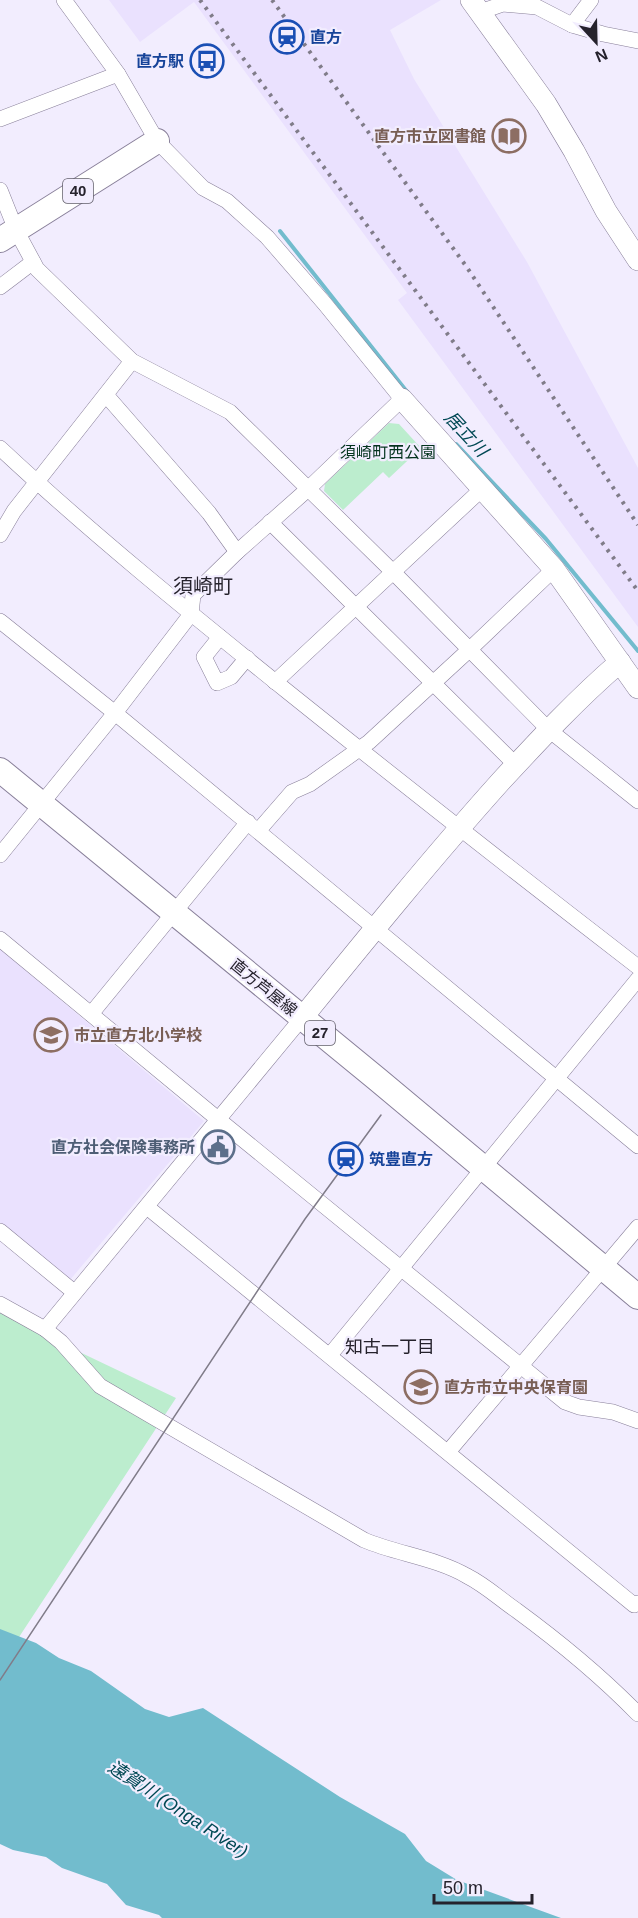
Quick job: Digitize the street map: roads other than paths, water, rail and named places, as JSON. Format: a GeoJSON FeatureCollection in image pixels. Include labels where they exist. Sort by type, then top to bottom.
{"type":"FeatureCollection","features":[{"type":"Feature","properties":{"kind":"main road","name":"40"},"geometry":{"type":"LineString","coordinates":[[8,235],[157,141]]}},
{"type":"Feature","properties":{"kind":"main road","name":"直方芦屋線"},"geometry":{"type":"LineString","coordinates":[[0,770],[638,1297]]}},
{"type":"Feature","properties":{"kind":"street"},"geometry":{"type":"LineString","coordinates":[[64,0],[118,74],[157,141],[203,188],[227,201],[267,237],[339,320],[402,399],[554,569],[638,688]]}},
{"type":"Feature","properties":{"kind":"street"},"geometry":{"type":"LineString","coordinates":[[572,25],[591,0]]}},
{"type":"Feature","properties":{"kind":"street"},"geometry":{"type":"LineString","coordinates":[[475,6],[524,4],[537,7],[572,25],[638,41]]}},
{"type":"Feature","properties":{"kind":"street"},"geometry":{"type":"LineString","coordinates":[[475,6],[546,104],[574,150],[606,211],[638,260]]}},
{"type":"Feature","properties":{"kind":"street"},"geometry":{"type":"LineString","coordinates":[[0,119],[118,74]]}},
{"type":"Feature","properties":{"kind":"street"},"geometry":{"type":"LineString","coordinates":[[0,190],[8,235],[37,269],[132,361],[230,412],[549,730],[638,801]]}},
{"type":"Feature","properties":{"kind":"street"},"geometry":{"type":"LineString","coordinates":[[0,287],[33,262]]}},
{"type":"Feature","properties":{"kind":"street"},"geometry":{"type":"LineString","coordinates":[[0,535],[14,511],[132,361]]}},
{"type":"Feature","properties":{"kind":"street"},"geometry":{"type":"LineString","coordinates":[[106,395],[210,513],[237,552]]}},
{"type":"Feature","properties":{"kind":"street"},"geometry":{"type":"LineString","coordinates":[[0,855],[115,713],[191,614],[193,595],[402,399]]}},
{"type":"Feature","properties":{"kind":"street"},"geometry":{"type":"LineString","coordinates":[[0,448],[37,483],[191,614],[458,828],[638,967]]}},
{"type":"Feature","properties":{"kind":"street"},"geometry":{"type":"LineString","coordinates":[[276,682],[482,489]]}},
{"type":"Feature","properties":{"kind":"street"},"geometry":{"type":"LineString","coordinates":[[270,522],[516,765]]}},
{"type":"Feature","properties":{"kind":"street"},"geometry":{"type":"LineString","coordinates":[[91,1014],[173,914],[253,826],[292,792],[310,784],[359,749],[469,650],[554,569]]}},
{"type":"Feature","properties":{"kind":"street"},"geometry":{"type":"LineString","coordinates":[[0,621],[253,826],[638,1146]]}},
{"type":"Feature","properties":{"kind":"street"},"geometry":{"type":"LineString","coordinates":[[220,636],[204,657],[217,683],[231,677],[247,658]]}},
{"type":"Feature","properties":{"kind":"street"},"geometry":{"type":"LineString","coordinates":[[45,1329],[458,828],[549,730],[591,687],[620,662]]}},
{"type":"Feature","properties":{"kind":"street"},"geometry":{"type":"LineString","coordinates":[[0,939],[565,1402],[579,1407],[613,1412],[638,1421]]}},
{"type":"Feature","properties":{"kind":"street"},"geometry":{"type":"LineString","coordinates":[[330,1355],[638,979]]}},
{"type":"Feature","properties":{"kind":"street"},"geometry":{"type":"LineString","coordinates":[[147,1207],[634,1605],[638,1604]]}},
{"type":"Feature","properties":{"kind":"street"},"geometry":{"type":"LineString","coordinates":[[448,1452],[638,1227]]}},
{"type":"Feature","properties":{"kind":"street"},"geometry":{"type":"LineString","coordinates":[[0,1231],[74,1292]]}},
{"type":"Feature","properties":{"kind":"street"},"geometry":{"type":"LineString","coordinates":[[0,1304],[45,1329],[61,1342],[100,1386],[364,1540],[386,1549],[445,1565],[468,1576],[570,1650],[607,1682],[638,1714]]}},
{"type":"Feature","properties":{"kind":"water","name":"遠賀川 (Onga River)"},"geometry":{"type":"Polygon","coordinates":[[[0,1629],[36,1643],[59,1658],[91,1671],[145,1709],[169,1717],[203,1708],[340,1797],[405,1834],[426,1861],[457,1880],[561,1918],[162,1918],[159,1915],[126,1905],[107,1884],[62,1868],[46,1857],[13,1850],[0,1844],[0,1629]]]}},
{"type":"Feature","properties":{"kind":"waterway","name":"居立川"},"geometry":{"type":"LineString","coordinates":[[280,231],[408,393]]}},
{"type":"Feature","properties":{"kind":"waterway","name":"居立川"},"geometry":{"type":"LineString","coordinates":[[456,444],[546,539],[638,651]]}},
{"type":"Feature","properties":{"kind":"tram line"},"geometry":{"type":"LineString","coordinates":[[0,1680],[305,1219],[381,1115]]}},
{"type":"Feature","properties":{"kind":"railway"},"geometry":{"type":"LineString","coordinates":[[200,0],[638,591]]}},
{"type":"Feature","properties":{"kind":"railway"},"geometry":{"type":"LineString","coordinates":[[272,0],[466,266],[638,525]]}},
{"type":"Feature","properties":{"kind":"place","name":"直方"},"geometry":{"type":"Point","coordinates":[287,37]}},
{"type":"Feature","properties":{"kind":"place","name":"直方駅"},"geometry":{"type":"Point","coordinates":[207,61]}},
{"type":"Feature","properties":{"kind":"place","name":"直方市立図書館"},"geometry":{"type":"Point","coordinates":[509,136]}},
{"type":"Feature","properties":{"kind":"place","name":"市立直方北小学校"},"geometry":{"type":"Point","coordinates":[51,1035]}},
{"type":"Feature","properties":{"kind":"place","name":"直方社会保険事務所"},"geometry":{"type":"Point","coordinates":[218,1147]}},
{"type":"Feature","properties":{"kind":"place","name":"筑豊直方"},"geometry":{"type":"Point","coordinates":[346,1159]}},
{"type":"Feature","properties":{"kind":"place","name":"直方市立中央保育園"},"geometry":{"type":"Point","coordinates":[421,1387]}},
{"type":"Feature","properties":{"kind":"district","name":"須崎町"},"geometry":{"type":"Point","coordinates":[203,586]}},
{"type":"Feature","properties":{"kind":"district","name":"知古一丁目"},"geometry":{"type":"Point","coordinates":[390,1347]}},
{"type":"Feature","properties":{"kind":"park label","name":"須崎町西公園"},"geometry":{"type":"Point","coordinates":[388,452]}}]}
